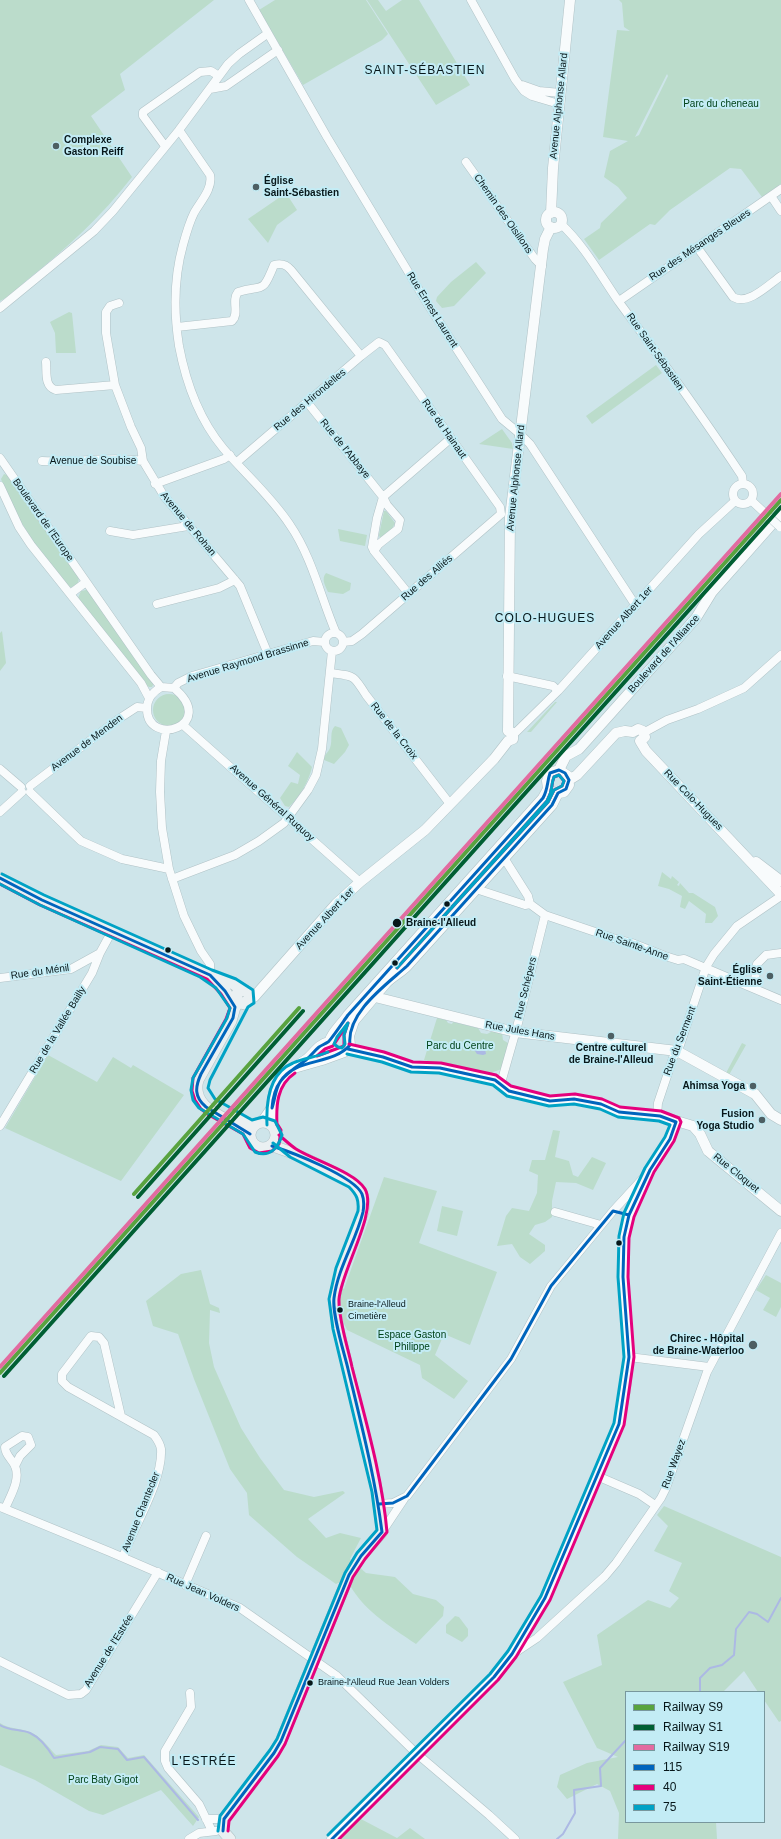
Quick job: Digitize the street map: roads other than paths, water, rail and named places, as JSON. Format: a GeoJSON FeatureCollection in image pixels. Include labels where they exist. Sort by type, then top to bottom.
{"type":"FeatureCollection","features":[{"type":"Feature","properties":{"kind":"main road"},"geometry":{"type":"LineString","coordinates":[[0,878],[36,898],[210,975],[234,984],[242,998]]}},
{"type":"Feature","properties":{"kind":"main road"},"geometry":{"type":"LineString","coordinates":[[210,975],[225,990],[242,998]]}},
{"type":"Feature","properties":{"kind":"main road"},"geometry":{"type":"LineString","coordinates":[[242,998],[232,1020],[198,1080],[197,1093],[206,1103],[235,1120],[276,1131],[274,1142],[263,1149],[256,1147],[252,1141],[260,1127]]}},
{"type":"Feature","properties":{"kind":"main road"},"geometry":{"type":"LineString","coordinates":[[222,1834],[224,1819],[281,1741],[349,1576],[361,1556],[382,1532],[380,1504],[338,1328],[334,1299],[341,1270],[363,1212],[364,1203],[361,1192],[352,1183],[274,1142]]}},
{"type":"Feature","properties":{"kind":"street","name":"Rue Ernest Laurent"},"geometry":{"type":"LineString","coordinates":[[249,0],[327,137],[427,303],[502,419],[520,434],[538,456],[636,606]]}},
{"type":"Feature","properties":{"kind":"street"},"geometry":{"type":"LineString","coordinates":[[471,0],[515,78],[524,91],[532,96],[559,104]]}},
{"type":"Feature","properties":{"kind":"street","name":"Avenue Alphonse Allard"},"geometry":{"type":"LineString","coordinates":[[556,225],[548,224],[546,219],[551,213],[552,168],[570,0]]}},
{"type":"Feature","properties":{"kind":"street"},"geometry":{"type":"LineString","coordinates":[[0,308],[94,231],[113,211],[179,130],[219,76],[239,54],[268,34]]}},
{"type":"Feature","properties":{"kind":"street"},"geometry":{"type":"LineString","coordinates":[[210,89],[226,86],[278,50]]}},
{"type":"Feature","properties":{"kind":"street"},"geometry":{"type":"LineString","coordinates":[[165,146],[143,116],[143,112],[200,72],[211,71],[219,76]]}},
{"type":"Feature","properties":{"kind":"street"},"geometry":{"type":"LineString","coordinates":[[520,84],[539,91],[560,93]]}},
{"type":"Feature","properties":{"kind":"street"},"geometry":{"type":"LineString","coordinates":[[179,130],[211,179],[208,190],[194,214],[186,233],[179,261],[176,310],[177,327],[183,364],[190,388],[211,431],[230,455],[267,494],[291,526],[304,551],[326,612],[336,633],[341,636],[343,642],[340,649],[332,651]]}},
{"type":"Feature","properties":{"kind":"street","name":"Chemin des Oisillons"},"geometry":{"type":"LineString","coordinates":[[466,162],[535,259],[542,266]]}},
{"type":"Feature","properties":{"kind":"street","name":"Rue des Mésanges Bleues"},"geometry":{"type":"LineString","coordinates":[[619,301],[781,189]]}},
{"type":"Feature","properties":{"kind":"street"},"geometry":{"type":"LineString","coordinates":[[771,196],[781,211]]}},
{"type":"Feature","properties":{"kind":"street","name":"Avenue Alphonse Allard"},"geometry":{"type":"LineString","coordinates":[[510,736],[507,676],[505,516],[520,434],[545,239],[556,225]]}},
{"type":"Feature","properties":{"kind":"street","name":"Rue Saint-Sébastien"},"geometry":{"type":"LineString","coordinates":[[556,225],[570,232],[740,473],[743,484]]}},
{"type":"Feature","properties":{"kind":"street"},"geometry":{"type":"LineString","coordinates":[[697,247],[729,292],[738,300],[748,298],[781,276]]}},
{"type":"Feature","properties":{"kind":"street"},"geometry":{"type":"LineString","coordinates":[[177,327],[232,321],[236,313],[234,299],[238,292],[259,288],[268,280],[274,265],[280,263],[287,266],[361,356]]}},
{"type":"Feature","properties":{"kind":"street","name":"Avenue de Rohan"},"geometry":{"type":"LineString","coordinates":[[119,303],[110,306],[106,312],[106,333],[115,385],[131,427],[141,448],[143,461],[155,484],[188,526],[240,586],[268,654]]}},
{"type":"Feature","properties":{"kind":"street","name":"Rue des Hirondelles"},"geometry":{"type":"LineString","coordinates":[[237,462],[378,342],[385,344]]}},
{"type":"Feature","properties":{"kind":"street","name":"Rue du Hainaut"},"geometry":{"type":"LineString","coordinates":[[385,344],[505,516]]}},
{"type":"Feature","properties":{"kind":"street"},"geometry":{"type":"LineString","coordinates":[[46,362],[47,383],[56,390],[115,385]]}},
{"type":"Feature","properties":{"kind":"street","name":"Rue de l'Abbaye"},"geometry":{"type":"LineString","coordinates":[[307,402],[399,518],[400,524],[398,529],[379,544],[374,551]]}},
{"type":"Feature","properties":{"kind":"street"},"geometry":{"type":"LineString","coordinates":[[408,593],[374,551],[373,541],[383,497],[450,439]]}},
{"type":"Feature","properties":{"kind":"street"},"geometry":{"type":"LineString","coordinates":[[155,484],[224,459],[230,455]]}},
{"type":"Feature","properties":{"kind":"street","name":"Boulevard de l'Europe"},"geometry":{"type":"LineString","coordinates":[[0,458],[151,675],[161,687]]}},
{"type":"Feature","properties":{"kind":"street","name":"Avenue de Soubise"},"geometry":{"type":"LineString","coordinates":[[42,461],[66,462],[127,459],[143,461]]}},
{"type":"Feature","properties":{"kind":"street"},"geometry":{"type":"LineString","coordinates":[[753,502],[740,504],[735,501],[733,495],[734,490],[743,484],[751,488],[753,492],[753,502],[780,527]]}},
{"type":"Feature","properties":{"kind":"street","name":"Boulevard de l'Europe"},"geometry":{"type":"LineString","coordinates":[[0,486],[19,527],[42,561],[137,678],[149,698]]}},
{"type":"Feature","properties":{"kind":"street","name":"Avenue Albert 1er"},"geometry":{"type":"LineString","coordinates":[[242,998],[254,997],[358,880],[441,813],[450,804],[494,759],[510,736],[558,691],[636,606],[699,534],[735,501]]}},
{"type":"Feature","properties":{"kind":"street","name":"Boulevard de l'Alliance"},"geometry":{"type":"LineString","coordinates":[[559,770],[566,756],[579,749],[696,618],[712,592],[781,514]]}},
{"type":"Feature","properties":{"kind":"street","name":"Rue des Alliés"},"geometry":{"type":"LineString","coordinates":[[343,642],[352,641],[408,593],[505,516]]}},
{"type":"Feature","properties":{"kind":"street"},"geometry":{"type":"LineString","coordinates":[[110,531],[133,535],[188,526]]}},
{"type":"Feature","properties":{"kind":"street"},"geometry":{"type":"LineString","coordinates":[[157,604],[219,588],[235,580]]}},
{"type":"Feature","properties":{"kind":"street"},"geometry":{"type":"LineString","coordinates":[[70,594],[86,582]]}},
{"type":"Feature","properties":{"kind":"street"},"geometry":{"type":"LineString","coordinates":[[326,612],[326,639],[328,648],[332,651]]}},
{"type":"Feature","properties":{"kind":"street"},"geometry":{"type":"LineString","coordinates":[[326,639],[332,633],[336,633]]}},
{"type":"Feature","properties":{"kind":"street","name":"Avenue Raymond Brassinne"},"geometry":{"type":"LineString","coordinates":[[174,688],[178,683],[192,676],[313,641],[326,639]]}},
{"type":"Feature","properties":{"kind":"street"},"geometry":{"type":"LineString","coordinates":[[172,879],[235,855],[272,832],[288,817],[311,786],[320,763],[332,651]]}},
{"type":"Feature","properties":{"kind":"street"},"geometry":{"type":"LineString","coordinates":[[642,737],[667,720],[698,709],[744,688],[781,655]]}},
{"type":"Feature","properties":{"kind":"street","name":"Rue de la Croix"},"geometry":{"type":"LineString","coordinates":[[330,673],[355,678],[366,695],[450,804]]}},
{"type":"Feature","properties":{"kind":"street"},"geometry":{"type":"LineString","coordinates":[[507,676],[553,686],[558,691]]}},
{"type":"Feature","properties":{"kind":"street"},"geometry":{"type":"LineString","coordinates":[[161,687],[174,688],[184,698],[189,712],[183,725],[166,731],[159,729],[150,720],[147,708],[149,698],[154,691],[161,687]]}},
{"type":"Feature","properties":{"kind":"street","name":"Avenue de Menden"},"geometry":{"type":"LineString","coordinates":[[0,812],[26,789],[117,720],[137,707],[147,708]]}},
{"type":"Feature","properties":{"kind":"street","name":"Avenue Général Ruquoy"},"geometry":{"type":"LineString","coordinates":[[183,725],[358,880]]}},
{"type":"Feature","properties":{"kind":"street"},"geometry":{"type":"LineString","coordinates":[[166,731],[161,761],[160,792],[162,828],[169,869],[184,916],[201,951],[210,964],[210,975]]}},
{"type":"Feature","properties":{"kind":"street","name":"Rue Colo-Hugues"},"geometry":{"type":"LineString","coordinates":[[569,780],[578,775],[616,733],[625,731],[633,732],[633,738],[642,737],[646,751],[748,857],[781,895]]}},
{"type":"Feature","properties":{"kind":"street"},"geometry":{"type":"LineString","coordinates":[[0,769],[26,789],[81,841],[122,859],[169,869]]}},
{"type":"Feature","properties":{"kind":"street"},"geometry":{"type":"LineString","coordinates":[[294,1068],[322,1060],[343,1051],[350,1045],[348,1036],[354,1021],[372,996],[543,798],[548,789],[548,777],[554,771],[559,770],[565,773],[569,780],[567,789],[564,792],[555,794],[548,789]]}},
{"type":"Feature","properties":{"kind":"street"},"geometry":{"type":"LineString","coordinates":[[343,1051],[332,1049],[329,1042],[332,1034],[336,1032],[391,978],[399,975],[549,809],[558,793]]}},
{"type":"Feature","properties":{"kind":"street","name":"Rue Colo-Hugues"},"geometry":{"type":"LineString","coordinates":[[748,857],[781,880]]}},
{"type":"Feature","properties":{"kind":"street"},"geometry":{"type":"LineString","coordinates":[[476,889],[525,905],[530,904],[528,896],[504,858]]}},
{"type":"Feature","properties":{"kind":"street"},"geometry":{"type":"LineString","coordinates":[[769,882],[781,880]]}},
{"type":"Feature","properties":{"kind":"street","name":"Rue du Serment"},"geometry":{"type":"LineString","coordinates":[[658,1116],[658,1102],[706,967],[732,931],[781,895]]}},
{"type":"Feature","properties":{"kind":"street","name":"Rue Sainte-Anne"},"geometry":{"type":"LineString","coordinates":[[530,904],[545,915],[632,943],[665,956],[678,960],[684,959],[706,967],[780,1000]]}},
{"type":"Feature","properties":{"kind":"street","name":"Rue Schépers"},"geometry":{"type":"LineString","coordinates":[[501,1083],[545,915]]}},
{"type":"Feature","properties":{"kind":"street","name":"Rue de la Vallée Bailly"},"geometry":{"type":"LineString","coordinates":[[0,1126],[92,973],[100,953],[112,931]]}},
{"type":"Feature","properties":{"kind":"street"},"geometry":{"type":"LineString","coordinates":[[196,968],[200,959],[201,951]]}},
{"type":"Feature","properties":{"kind":"street","name":"Rue du Ménil"},"geometry":{"type":"LineString","coordinates":[[0,978],[71,968],[100,953]]}},
{"type":"Feature","properties":{"kind":"street"},"geometry":{"type":"LineString","coordinates":[[754,988],[757,964],[766,955],[781,953]]}},
{"type":"Feature","properties":{"kind":"street","name":"Rue Jules Hans"},"geometry":{"type":"LineString","coordinates":[[372,996],[515,1032],[677,1051]]}},
{"type":"Feature","properties":{"kind":"street"},"geometry":{"type":"LineString","coordinates":[[336,1032],[343,1032],[348,1036]]}},
{"type":"Feature","properties":{"kind":"street"},"geometry":{"type":"LineString","coordinates":[[260,1127],[271,1109],[278,1083],[288,1072],[306,1060],[321,1045],[329,1042]]}},
{"type":"Feature","properties":{"kind":"street","name":"Rue Cloquet"},"geometry":{"type":"LineString","coordinates":[[343,1051],[383,1057],[412,1067],[440,1068],[494,1080],[501,1083],[509,1090],[550,1101],[574,1099],[601,1104],[619,1112],[658,1116],[692,1126],[700,1134],[708,1151],[781,1211]]}},
{"type":"Feature","properties":{"kind":"street"},"geometry":{"type":"LineString","coordinates":[[677,1051],[755,1094],[771,1114],[781,1120]]}},
{"type":"Feature","properties":{"kind":"street"},"geometry":{"type":"LineString","coordinates":[[332,1839],[494,1676],[512,1654],[545,1598],[619,1424],[625,1392],[629,1357],[623,1251],[628,1214],[650,1170],[670,1139],[676,1122]]}},
{"type":"Feature","properties":{"kind":"street"},"geometry":{"type":"LineString","coordinates":[[382,1532],[404,1498],[511,1359],[551,1286],[601,1225],[650,1170]]}},
{"type":"Feature","properties":{"kind":"street"},"geometry":{"type":"LineString","coordinates":[[613,1211],[628,1214]]}},
{"type":"Feature","properties":{"kind":"street"},"geometry":{"type":"LineString","coordinates":[[555,1212],[601,1225]]}},
{"type":"Feature","properties":{"kind":"street","name":"Rue Wayez"},"geometry":{"type":"LineString","coordinates":[[512,1654],[537,1638],[605,1576],[616,1564],[656,1505],[666,1488],[709,1367],[781,1233]]}},
{"type":"Feature","properties":{"kind":"street","name":"Avenue Chantecler"},"geometry":{"type":"LineString","coordinates":[[122,1416],[104,1343],[99,1337],[91,1336],[62,1374],[62,1381],[68,1387],[154,1435],[159,1441],[161,1448],[159,1473],[123,1557]]}},
{"type":"Feature","properties":{"kind":"street"},"geometry":{"type":"LineString","coordinates":[[629,1357],[709,1367]]}},
{"type":"Feature","properties":{"kind":"street"},"geometry":{"type":"LineString","coordinates":[[2,1508],[16,1482],[15,1466]]}},
{"type":"Feature","properties":{"kind":"street"},"geometry":{"type":"LineString","coordinates":[[597,1476],[639,1494],[656,1505]]}},
{"type":"Feature","properties":{"kind":"street"},"geometry":{"type":"LineString","coordinates":[[380,1504],[393,1503],[404,1498]]}},
{"type":"Feature","properties":{"kind":"street","name":"Rue Jean Volders"},"geometry":{"type":"LineString","coordinates":[[2,1508],[123,1557],[240,1608],[313,1661],[338,1676],[416,1753],[516,1839]]}},
{"type":"Feature","properties":{"kind":"street"},"geometry":{"type":"LineString","coordinates":[[185,1584],[206,1536]]}},
{"type":"Feature","properties":{"kind":"street","name":"Avenue de l'Estrée"},"geometry":{"type":"LineString","coordinates":[[0,1661],[68,1695],[81,1694],[86,1690],[158,1572]]}},
{"type":"Feature","properties":{"kind":"street"},"geometry":{"type":"LineString","coordinates":[[190,1693],[191,1707],[165,1751],[165,1761],[168,1768],[200,1804],[206,1819],[222,1834]]}},
{"type":"Feature","properties":{"kind":"street"},"geometry":{"type":"LineString","coordinates":[[206,1819],[224,1819]]}},
{"type":"Feature","properties":{"kind":"street"},"geometry":{"type":"LineString","coordinates":[[189,1839],[199,1833],[206,1819]]}},
{"type":"Feature","properties":{"kind":"street"},"geometry":{"type":"LineString","coordinates":[[199,1833],[222,1834]]}},
{"type":"Feature","properties":{"kind":"water"},"geometry":{"type":"Polygon","coordinates":[[[457,1044],[476,1049],[479,1047],[485,1049],[486,1054],[477,1054],[475,1051],[457,1046],[457,1044]]]}},
{"type":"Feature","properties":{"kind":"waterway"},"geometry":{"type":"LineString","coordinates":[[700,1691],[700,1678],[710,1668],[722,1665],[734,1655],[736,1629],[749,1612],[757,1614],[768,1622],[781,1598]]}},
{"type":"Feature","properties":{"kind":"waterway"},"geometry":{"type":"LineString","coordinates":[[0,1725],[34,1735],[44,1744],[54,1758],[90,1752],[100,1747],[118,1749],[127,1760],[144,1757],[198,1820]]}},
{"type":"Feature","properties":{"kind":"waterway"},"geometry":{"type":"LineString","coordinates":[[557,1839],[563,1834],[575,1813],[574,1790],[601,1786],[600,1768],[625,1741]]}},
{"type":"Feature","properties":{"kind":"rail line","name":"S19"},"geometry":{"type":"LineString","coordinates":[[0,1367],[781,494]]}},
{"type":"Feature","properties":{"kind":"rail line","name":"S9"},"geometry":{"type":"LineString","coordinates":[[0,1373],[781,500]]}},
{"type":"Feature","properties":{"kind":"rail line","name":"S1"},"geometry":{"type":"LineString","coordinates":[[4,1376],[781,507]]}},
{"type":"Feature","properties":{"kind":"rail line","name":"S9"},"geometry":{"type":"LineString","coordinates":[[134,1194],[299,1008]]}},
{"type":"Feature","properties":{"kind":"rail line","name":"S1"},"geometry":{"type":"LineString","coordinates":[[138,1197],[303,1011]]}},
{"type":"Feature","properties":{"kind":"place","name":"Complexe Gaston Reiff"},"geometry":{"type":"Point","coordinates":[56,146]}},
{"type":"Feature","properties":{"kind":"place","name":"Église Saint-Sébastien"},"geometry":{"type":"Point","coordinates":[256,187]}},
{"type":"Feature","properties":{"kind":"place","name":"Braine-l'Alleud"},"geometry":{"type":"Point","coordinates":[397,923]}},
{"type":"Feature","properties":{"kind":"place","name":"Église Saint-Étienne"},"geometry":{"type":"Point","coordinates":[770,976]}},
{"type":"Feature","properties":{"kind":"place","name":"Centre culturel de Braine-l'Alleud"},"geometry":{"type":"Point","coordinates":[611,1036]}},
{"type":"Feature","properties":{"kind":"place","name":"Ahimsa Yoga"},"geometry":{"type":"Point","coordinates":[753,1086]}},
{"type":"Feature","properties":{"kind":"place","name":"Fusion Yoga Studio"},"geometry":{"type":"Point","coordinates":[762,1120]}},
{"type":"Feature","properties":{"kind":"place","name":"Braine-l'Alleud Cimetière"},"geometry":{"type":"Point","coordinates":[340,1310]}},
{"type":"Feature","properties":{"kind":"place","name":"Chirec - Hôpital de Braine-Waterloo"},"geometry":{"type":"Point","coordinates":[753,1345]}},
{"type":"Feature","properties":{"kind":"place","name":"Braine-l'Alleud Rue Jean Volders"},"geometry":{"type":"Point","coordinates":[310,1683]}},
{"type":"Feature","properties":{"kind":"district","name":"SAINT-SÉBASTIEN"},"geometry":{"type":"Point","coordinates":[425,71]}},
{"type":"Feature","properties":{"kind":"district","name":"COLO-HUGUES"},"geometry":{"type":"Point","coordinates":[545,619]}},
{"type":"Feature","properties":{"kind":"district","name":"L'ESTRÉE"},"geometry":{"type":"Point","coordinates":[204,1762]}},
{"type":"Feature","properties":{"kind":"park label","name":"Parc du cheneau"},"geometry":{"type":"Point","coordinates":[721,104]}},
{"type":"Feature","properties":{"kind":"park label","name":"Parc du Centre"},"geometry":{"type":"Point","coordinates":[460,1046]}},
{"type":"Feature","properties":{"kind":"park label","name":"Espace Gaston Philippe"},"geometry":{"type":"Point","coordinates":[412,1340]}},
{"type":"Feature","properties":{"kind":"park label","name":"Parc Baty Gigot"},"geometry":{"type":"Point","coordinates":[103,1780]}}]}
